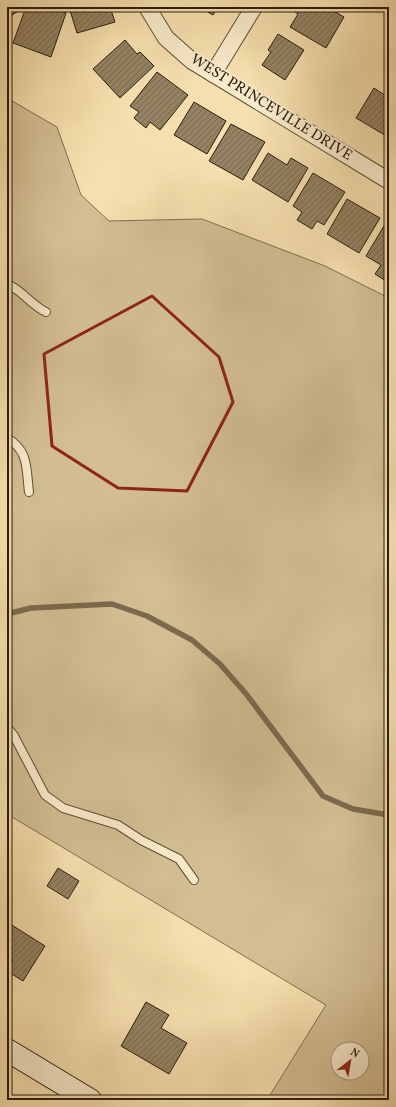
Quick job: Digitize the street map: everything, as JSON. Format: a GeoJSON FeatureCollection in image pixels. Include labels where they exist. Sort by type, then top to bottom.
{"type":"FeatureCollection","features":[{"type":"Feature","properties":{"kind":"main road"},"geometry":{"type":"LineString","coordinates":[[7,1050],[90,1100]]}},
{"type":"Feature","properties":{"kind":"street","name":"WEST PRINCEVILLE DRIVE"},"geometry":{"type":"LineString","coordinates":[[147,7],[166,38],[192,61],[389,181]]}},
{"type":"Feature","properties":{"kind":"street"},"geometry":{"type":"LineString","coordinates":[[213,74],[254,7]]}},
{"type":"Feature","properties":{"kind":"lane"},"geometry":{"type":"LineString","coordinates":[[7,284],[15,287],[37,308],[46,312]]}},
{"type":"Feature","properties":{"kind":"lane"},"geometry":{"type":"LineString","coordinates":[[7,438],[17,444],[25,458],[29,492]]}},
{"type":"Feature","properties":{"kind":"lane"},"geometry":{"type":"LineString","coordinates":[[7,727],[14,736],[45,795],[63,808],[118,825],[141,840],[179,859],[194,880]]}},
{"type":"Feature","properties":{"kind":"highlighted area"},"geometry":{"type":"Polygon","coordinates":[[[152,296],[219,357],[233,402],[187,491],[118,488],[52,446],[44,354],[152,296]]]}},
{"type":"Feature","properties":{"kind":"shaded area"},"geometry":{"type":"Polygon","coordinates":[[[7,98],[57,127],[81,195],[109,221],[202,219],[325,266],[389,298],[389,1100],[267,1100],[326,1005],[7,814],[7,98]]]}},
{"type":"Feature","properties":{"kind":"building"},"geometry":{"type":"Polygon","coordinates":[[[7,7],[20,7],[21,9],[7,19],[7,7]]]}},
{"type":"Feature","properties":{"kind":"building"},"geometry":{"type":"Polygon","coordinates":[[[26,7],[50,7],[66,13],[51,57],[13,43],[26,7]]]}},
{"type":"Feature","properties":{"kind":"building"},"geometry":{"type":"Polygon","coordinates":[[[69,7],[110,7],[115,22],[77,33],[69,7]]]}},
{"type":"Feature","properties":{"kind":"building"},"geometry":{"type":"Polygon","coordinates":[[[199,7],[218,7],[213,15],[199,7]]]}},
{"type":"Feature","properties":{"kind":"building"},"geometry":{"type":"Polygon","coordinates":[[[297,7],[327,7],[344,17],[326,48],[290,27],[298,14],[295,12],[297,7]]]}},
{"type":"Feature","properties":{"kind":"building"},"geometry":{"type":"Polygon","coordinates":[[[278,34],[304,50],[285,80],[262,65],[271,52],[268,50],[278,34]]]}},
{"type":"Feature","properties":{"kind":"building"},"geometry":{"type":"Polygon","coordinates":[[[125,40],[137,54],[140,52],[154,66],[120,98],[93,69],[125,40]]]}},
{"type":"Feature","properties":{"kind":"building"},"geometry":{"type":"Polygon","coordinates":[[[157,72],[188,95],[160,130],[150,122],[146,128],[134,118],[139,112],[130,106],[157,72]]]}},
{"type":"Feature","properties":{"kind":"building"},"geometry":{"type":"Polygon","coordinates":[[[374,88],[389,98],[388,137],[356,118],[374,88]]]}},
{"type":"Feature","properties":{"kind":"building"},"geometry":{"type":"Polygon","coordinates":[[[194,102],[226,121],[207,154],[174,135],[194,102]]]}},
{"type":"Feature","properties":{"kind":"building"},"geometry":{"type":"Polygon","coordinates":[[[231,124],[265,142],[243,180],[209,161],[231,124]]]}},
{"type":"Feature","properties":{"kind":"building"},"geometry":{"type":"Polygon","coordinates":[[[268,153],[287,165],[291,158],[308,168],[288,202],[252,180],[268,153]]]}},
{"type":"Feature","properties":{"kind":"building"},"geometry":{"type":"Polygon","coordinates":[[[313,173],[345,192],[324,225],[317,221],[312,229],[297,220],[302,212],[293,206],[313,173]]]}},
{"type":"Feature","properties":{"kind":"building"},"geometry":{"type":"Polygon","coordinates":[[[347,199],[380,218],[359,253],[327,234],[347,199]]]}},
{"type":"Feature","properties":{"kind":"building"},"geometry":{"type":"Polygon","coordinates":[[[384,226],[389,229],[389,283],[375,274],[381,265],[366,256],[384,226]]]}},
{"type":"Feature","properties":{"kind":"building"},"geometry":{"type":"Polygon","coordinates":[[[58,868],[79,881],[68,899],[47,886],[58,868]]]}},
{"type":"Feature","properties":{"kind":"building"},"geometry":{"type":"Polygon","coordinates":[[[7,922],[45,946],[23,981],[7,971],[13,960],[7,957],[7,922]]]}},
{"type":"Feature","properties":{"kind":"building"},"geometry":{"type":"Polygon","coordinates":[[[146,1002],[169,1015],[161,1028],[187,1043],[169,1074],[121,1046],[146,1002]]]}},
{"type":"Feature","properties":{"kind":"waterway"},"geometry":{"type":"LineString","coordinates":[[7,614],[31,608],[112,604],[147,616],[192,640],[220,664],[247,695],[323,796],[353,809],[389,815]]}}]}
